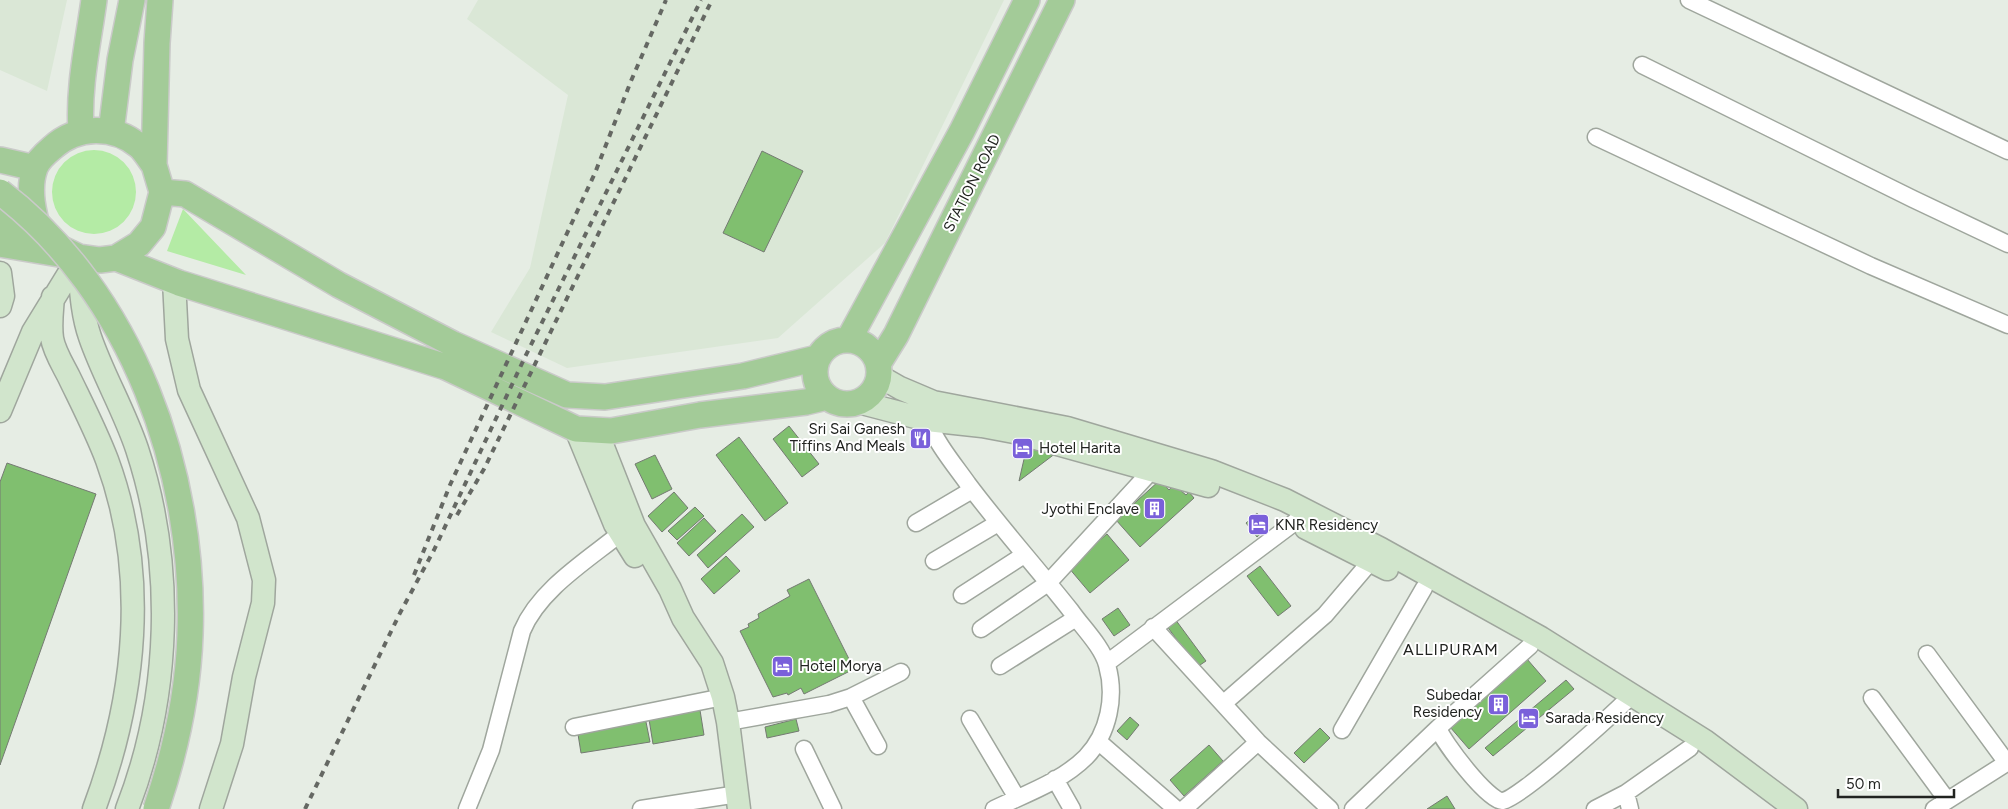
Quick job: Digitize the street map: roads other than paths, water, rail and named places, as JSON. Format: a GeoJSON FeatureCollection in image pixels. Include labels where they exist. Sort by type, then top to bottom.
{"type":"FeatureCollection","features":[{"type":"Feature","properties":{"kind":"main road"},"geometry":{"type":"LineString","coordinates":[[81,131],[82,78],[94,0]]}},
{"type":"Feature","properties":{"kind":"main road"},"geometry":{"type":"LineString","coordinates":[[111,132],[120,60],[132,0]]}},
{"type":"Feature","properties":{"kind":"main road"},"geometry":{"type":"LineString","coordinates":[[0,244],[100,260],[116,258],[139,244],[153,227],[162,192],[154,164],[160,0]]}},
{"type":"Feature","properties":{"kind":"main road"},"geometry":{"type":"LineString","coordinates":[[849,339],[957,139],[1027,0]]}},
{"type":"Feature","properties":{"kind":"main road","name":"STATION ROAD"},"geometry":{"type":"LineString","coordinates":[[878,370],[1062,0]]}},
{"type":"Feature","properties":{"kind":"main road"},"geometry":{"type":"LineString","coordinates":[[40,236],[31,194],[35,168],[44,155],[60,140],[81,131],[101,130],[111,132],[122,135],[140,147],[154,164]]}},
{"type":"Feature","properties":{"kind":"main road"},"geometry":{"type":"LineString","coordinates":[[0,160],[35,168]]}},
{"type":"Feature","properties":{"kind":"main road"},"geometry":{"type":"LineString","coordinates":[[0,192],[22,209],[60,246],[79,268],[110,316],[126,345],[150,401],[176,486],[187,545],[190,636],[187,673],[176,739],[156,809]]}},
{"type":"Feature","properties":{"kind":"main road"},"geometry":{"type":"LineString","coordinates":[[162,192],[186,194],[298,262],[435,335],[567,395],[605,397],[743,376],[817,358]]}},
{"type":"Feature","properties":{"kind":"main road"},"geometry":{"type":"LineString","coordinates":[[0,219],[40,236],[79,257]]}},
{"type":"Feature","properties":{"kind":"main road"},"geometry":{"type":"LineString","coordinates":[[0,411],[33,332],[79,257]]}},
{"type":"Feature","properties":{"kind":"main road"},"geometry":{"type":"LineString","coordinates":[[79,257],[82,305],[87,327],[137,449],[152,507],[160,564],[162,640],[156,703],[141,770],[127,809]]}},
{"type":"Feature","properties":{"kind":"main road"},"geometry":{"type":"LineString","coordinates":[[116,258],[174,281],[446,367],[577,427],[827,397]]}},
{"type":"Feature","properties":{"kind":"main road"},"geometry":{"type":"LineString","coordinates":[[0,273],[2,296],[0,306]]}},
{"type":"Feature","properties":{"kind":"main road"},"geometry":{"type":"LineString","coordinates":[[174,281],[178,339],[189,390],[248,518],[264,580],[263,602],[244,677],[232,744],[210,809]]}},
{"type":"Feature","properties":{"kind":"main road"},"geometry":{"type":"LineString","coordinates":[[54,297],[50,321],[52,340],[95,431],[113,477],[127,529],[132,580],[132,647],[128,689],[108,770],[94,809]]}},
{"type":"Feature","properties":{"kind":"main road"},"geometry":{"type":"LineString","coordinates":[[858,402],[868,396],[875,387],[878,370],[872,352],[862,343],[849,339],[836,341],[825,347],[817,358],[814,372],[817,386],[827,397],[841,404],[858,402],[927,420],[982,426],[1014,432],[1224,490],[1274,510],[1300,516],[1472,598],[1628,700],[1690,748],[1777,809]]}},
{"type":"Feature","properties":{"kind":"main road"},"geometry":{"type":"LineString","coordinates":[[878,370],[900,388],[933,402],[1067,428],[1244,482],[1370,561],[1424,588],[1705,741],[1756,777],[1796,809]]}},
{"type":"Feature","properties":{"kind":"main road"},"geometry":{"type":"LineString","coordinates":[[577,427],[615,524],[663,599],[683,618]]}},
{"type":"Feature","properties":{"kind":"main road"},"geometry":{"type":"LineString","coordinates":[[577,427],[670,589],[683,618],[712,663],[723,697],[728,722],[738,802]]}},
{"type":"Feature","properties":{"kind":"street"},"geometry":{"type":"LineString","coordinates":[[1689,0],[2008,151]]}},
{"type":"Feature","properties":{"kind":"street"},"geometry":{"type":"LineString","coordinates":[[1642,64],[1913,200],[2008,244]]}},
{"type":"Feature","properties":{"kind":"street"},"geometry":{"type":"LineString","coordinates":[[1596,137],[1872,266],[2008,325]]}},
{"type":"Feature","properties":{"kind":"street"},"geometry":{"type":"LineString","coordinates":[[927,420],[940,447],[998,523],[1076,618],[1107,663],[1110,684],[1108,713],[1099,742],[1082,760],[1055,779],[994,809]]}},
{"type":"Feature","properties":{"kind":"street"},"geometry":{"type":"LineString","coordinates":[[981,630],[1048,583],[1152,470]]}},
{"type":"Feature","properties":{"kind":"street"},"geometry":{"type":"LineString","coordinates":[[916,523],[972,490]]}},
{"type":"Feature","properties":{"kind":"street"},"geometry":{"type":"LineString","coordinates":[[1107,663],[1300,516]]}},
{"type":"Feature","properties":{"kind":"street"},"geometry":{"type":"LineString","coordinates":[[934,561],[998,523]]}},
{"type":"Feature","properties":{"kind":"street"},"geometry":{"type":"LineString","coordinates":[[467,809],[491,750],[522,631],[528,616],[540,599],[620,533]]}},
{"type":"Feature","properties":{"kind":"street"},"geometry":{"type":"LineString","coordinates":[[962,595],[1024,554]]}},
{"type":"Feature","properties":{"kind":"street"},"geometry":{"type":"LineString","coordinates":[[1224,703],[1325,615],[1370,561]]}},
{"type":"Feature","properties":{"kind":"street"},"geometry":{"type":"LineString","coordinates":[[1342,730],[1424,588]]}},
{"type":"Feature","properties":{"kind":"street"},"geometry":{"type":"LineString","coordinates":[[1000,666],[1076,618]]}},
{"type":"Feature","properties":{"kind":"street"},"geometry":{"type":"LineString","coordinates":[[1153,627],[1258,742],[1322,806]]}},
{"type":"Feature","properties":{"kind":"street"},"geometry":{"type":"LineString","coordinates":[[1353,809],[1438,728],[1530,646]]}},
{"type":"Feature","properties":{"kind":"street"},"geometry":{"type":"LineString","coordinates":[[1872,698],[1941,804],[2007,762],[1926,654]]}},
{"type":"Feature","properties":{"kind":"street"},"geometry":{"type":"LineString","coordinates":[[728,722],[829,704],[851,697],[901,672]]}},
{"type":"Feature","properties":{"kind":"street"},"geometry":{"type":"LineString","coordinates":[[574,727],[723,697]]}},
{"type":"Feature","properties":{"kind":"street"},"geometry":{"type":"LineString","coordinates":[[851,697],[878,746]]}},
{"type":"Feature","properties":{"kind":"street"},"geometry":{"type":"LineString","coordinates":[[1438,728],[1446,742],[1476,780],[1496,800],[1502,801],[1508,800],[1554,765],[1628,700]]}},
{"type":"Feature","properties":{"kind":"street"},"geometry":{"type":"LineString","coordinates":[[970,719],[1017,798]]}},
{"type":"Feature","properties":{"kind":"street"},"geometry":{"type":"LineString","coordinates":[[1099,742],[1176,809]]}},
{"type":"Feature","properties":{"kind":"street"},"geometry":{"type":"LineString","coordinates":[[1184,809],[1258,742]]}},
{"type":"Feature","properties":{"kind":"street"},"geometry":{"type":"LineString","coordinates":[[1595,809],[1626,792],[1690,748]]}},
{"type":"Feature","properties":{"kind":"street"},"geometry":{"type":"LineString","coordinates":[[804,749],[833,809]]}},
{"type":"Feature","properties":{"kind":"street"},"geometry":{"type":"LineString","coordinates":[[1055,779],[1072,809]]}},
{"type":"Feature","properties":{"kind":"street"},"geometry":{"type":"LineString","coordinates":[[1626,792],[1630,809]]}},
{"type":"Feature","properties":{"kind":"street"},"geometry":{"type":"LineString","coordinates":[[641,809],[738,802]]}},
{"type":"Feature","properties":{"kind":"railway"},"geometry":{"type":"LineString","coordinates":[[414,575],[450,485],[595,173],[631,81],[666,0]]}},
{"type":"Feature","properties":{"kind":"railway"},"geometry":{"type":"LineString","coordinates":[[305,809],[400,613],[434,550],[525,357],[701,0]]}},
{"type":"Feature","properties":{"kind":"railway"},"geometry":{"type":"LineString","coordinates":[[457,515],[484,469],[712,0]]}},
{"type":"Feature","properties":{"kind":"place","name":"Sri Sai Ganesh Tiffins And Meals"},"geometry":{"type":"Point","coordinates":[921,438]}},
{"type":"Feature","properties":{"kind":"place","name":"Hotel Harita"},"geometry":{"type":"Point","coordinates":[1023,448]}},
{"type":"Feature","properties":{"kind":"place","name":"Jyothi Enclave"},"geometry":{"type":"Point","coordinates":[1155,509]}},
{"type":"Feature","properties":{"kind":"place","name":"KNR Residency"},"geometry":{"type":"Point","coordinates":[1259,525]}},
{"type":"Feature","properties":{"kind":"place","name":"Hotel Morya"},"geometry":{"type":"Point","coordinates":[783,666]}},
{"type":"Feature","properties":{"kind":"place","name":"Subedar Residency"},"geometry":{"type":"Point","coordinates":[1498,704]}},
{"type":"Feature","properties":{"kind":"place","name":"Sarada Residency"},"geometry":{"type":"Point","coordinates":[1529,718]}},
{"type":"Feature","properties":{"kind":"district","name":"ALLIPURAM"},"geometry":{"type":"Point","coordinates":[1451,649]}}]}
